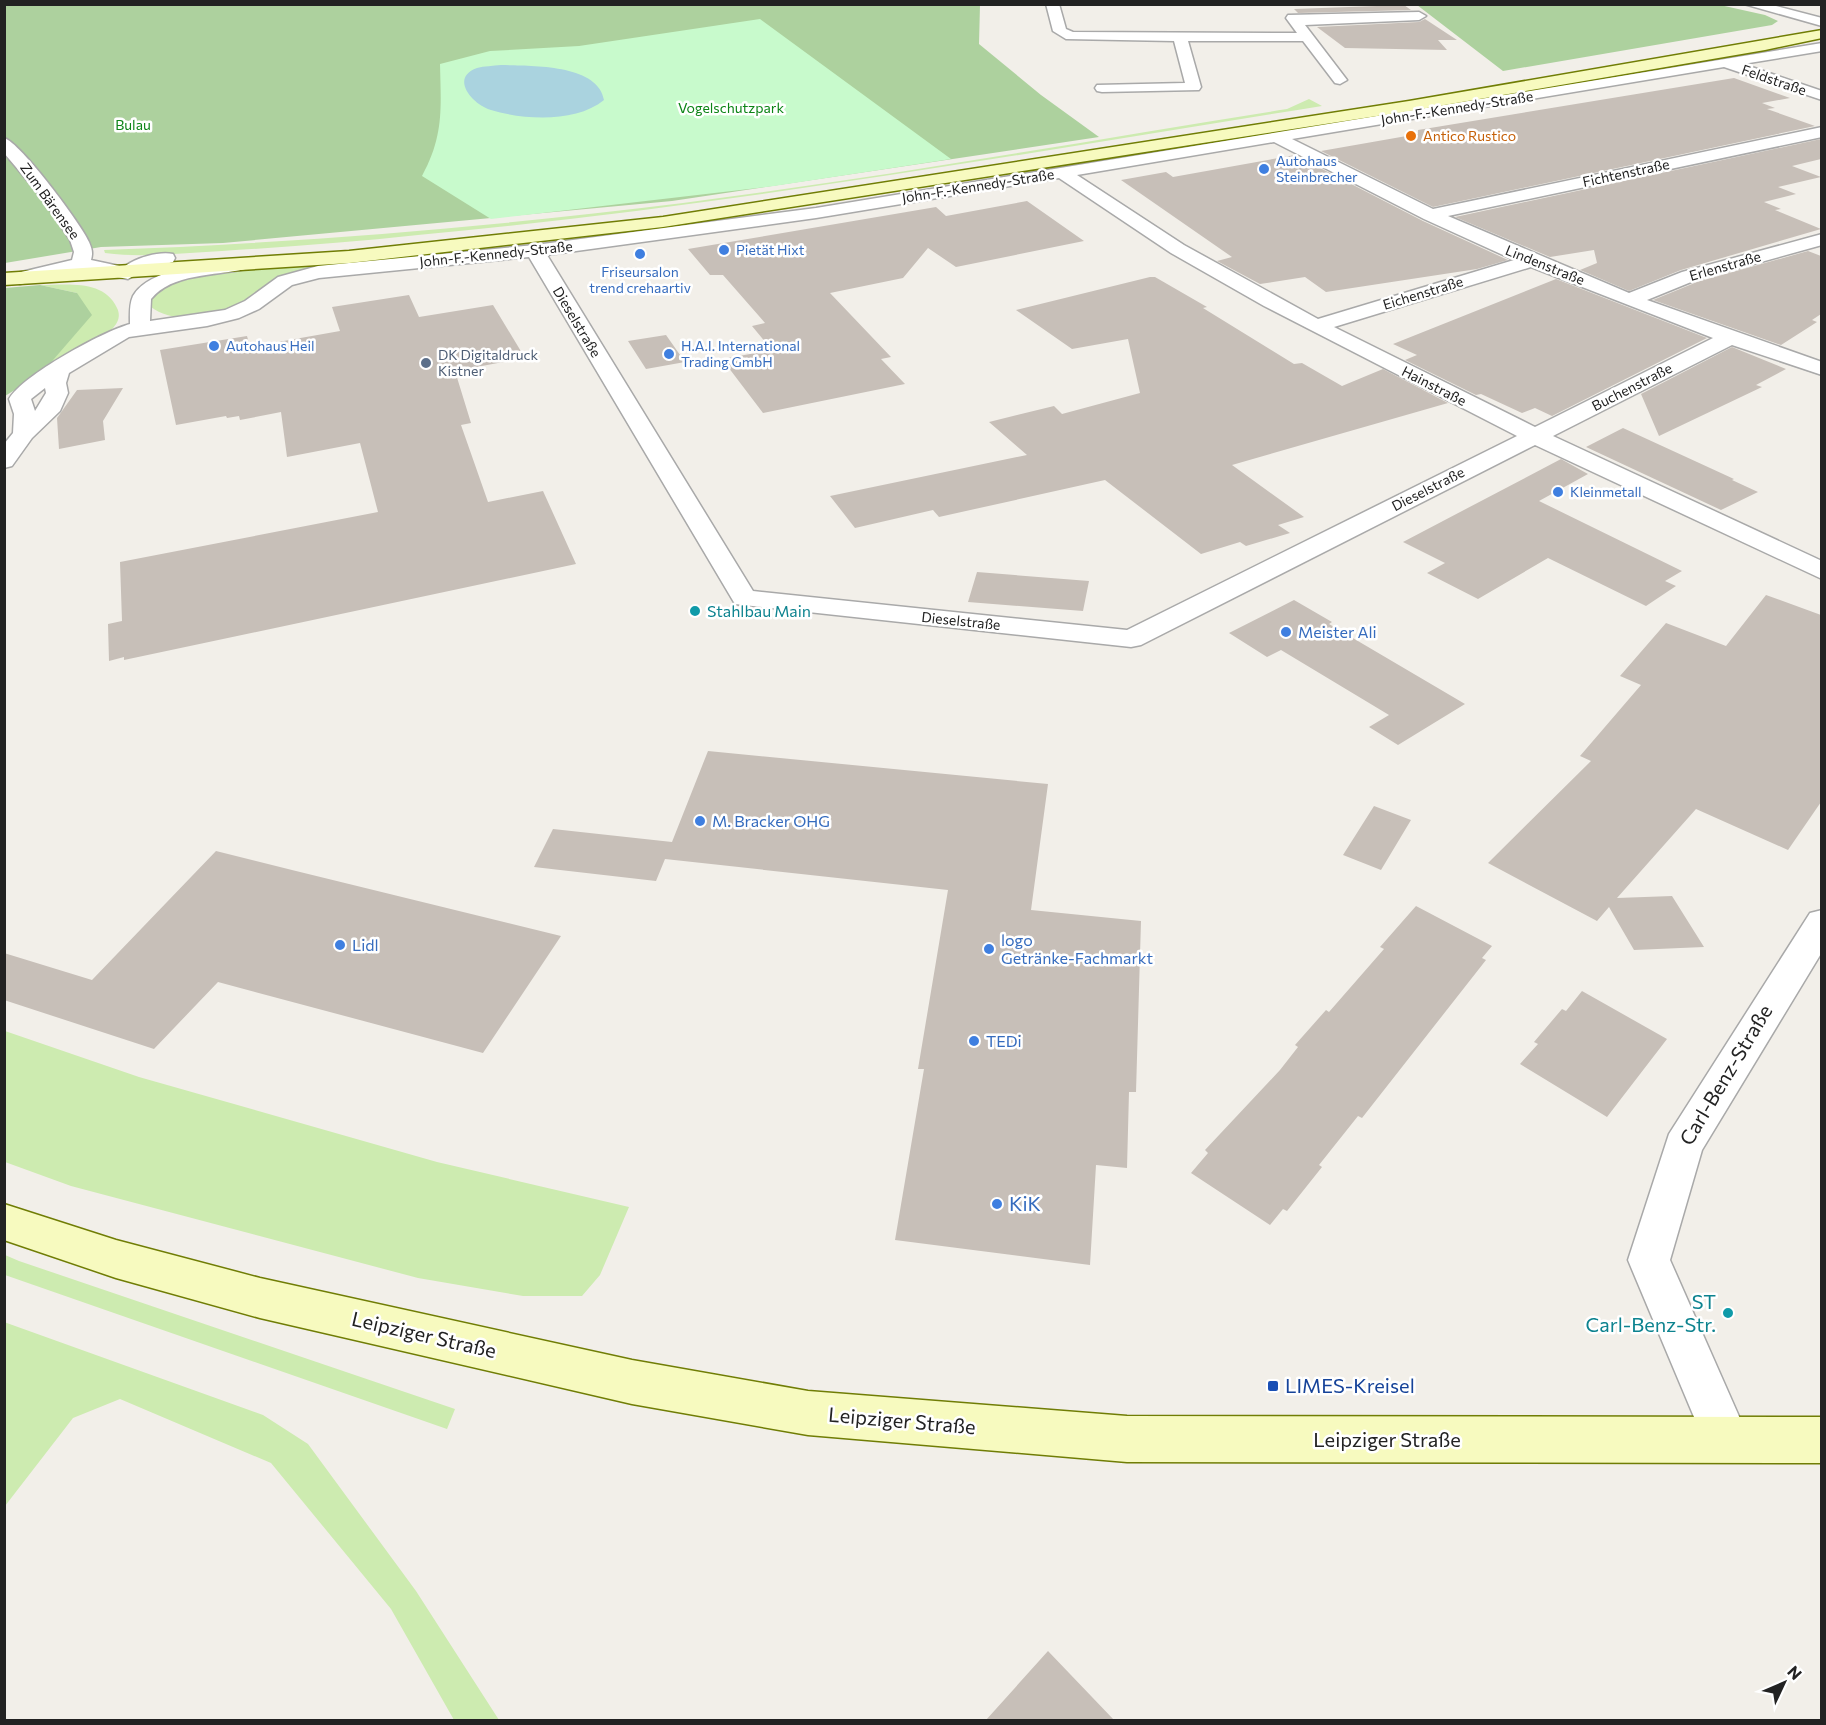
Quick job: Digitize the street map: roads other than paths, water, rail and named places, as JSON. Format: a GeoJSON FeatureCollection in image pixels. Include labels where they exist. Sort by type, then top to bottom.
{"type":"FeatureCollection","features":[{"type":"Feature","properties":{"kind":"main road"},"geometry":{"type":"LineString","coordinates":[[80,264],[435,237],[732,202],[1564,72],[1753,39],[1821,23]]}},
{"type":"Feature","properties":{"kind":"main road"},"geometry":{"type":"LineString","coordinates":[[10,274],[128,273],[238,265],[583,232],[778,206],[1409,106],[1765,46],[1821,34]]}},
{"type":"Feature","properties":{"kind":"main road","name":"Leipziger Straße"},"geometry":{"type":"LineString","coordinates":[[4,1222],[116,1259],[260,1298],[632,1382],[808,1413],[1127,1438],[1821,1440]]}},
{"type":"Feature","properties":{"kind":"street"},"geometry":{"type":"LineString","coordinates":[[1052,4],[1060,31],[1071,36],[1305,37]]}},
{"type":"Feature","properties":{"kind":"street"},"geometry":{"type":"LineString","coordinates":[[1284,4],[1305,37],[1340,80]]}},
{"type":"Feature","properties":{"kind":"street"},"geometry":{"type":"LineString","coordinates":[[1352,4],[1380,30]]}},
{"type":"Feature","properties":{"kind":"street"},"geometry":{"type":"LineString","coordinates":[[1750,4],[1821,23]]}},
{"type":"Feature","properties":{"kind":"street"},"geometry":{"type":"LineString","coordinates":[[1778,11],[1821,13]]}},
{"type":"Feature","properties":{"kind":"street"},"geometry":{"type":"LineString","coordinates":[[1295,21],[1419,16]]}},
{"type":"Feature","properties":{"kind":"street"},"geometry":{"type":"LineString","coordinates":[[1102,88],[1194,87],[1180,36]]}},
{"type":"Feature","properties":{"kind":"street","name":"John-F.-Kennedy-Straße"},"geometry":{"type":"LineString","coordinates":[[24,433],[25,414],[20,399],[24,392],[108,340],[140,328],[207,320],[232,314],[252,305],[285,282],[318,272],[535,251],[816,213],[1821,47]]}},
{"type":"Feature","properties":{"kind":"street","name":"Feldstraße"},"geometry":{"type":"LineString","coordinates":[[1726,64],[1821,96]]}},
{"type":"Feature","properties":{"kind":"street","name":"Fichtenstraße"},"geometry":{"type":"LineString","coordinates":[[1430,215],[1821,132]]}},
{"type":"Feature","properties":{"kind":"street","name":"Lindenstraße"},"geometry":{"type":"LineString","coordinates":[[1278,138],[1430,215],[1532,261],[1730,338],[1821,369]]}},
{"type":"Feature","properties":{"kind":"street","name":"Zum Bärensee"},"geometry":{"type":"LineString","coordinates":[[4,143],[39,182],[78,240],[84,252],[80,264]]}},
{"type":"Feature","properties":{"kind":"street","name":"Hainstraße"},"geometry":{"type":"LineString","coordinates":[[1061,172],[1182,252],[1315,326],[1534,436],[1821,571]]}},
{"type":"Feature","properties":{"kind":"street","name":"Erlenstraße"},"geometry":{"type":"LineString","coordinates":[[1630,299],[1689,276],[1821,239]]}},
{"type":"Feature","properties":{"kind":"street","name":"Dieselstraße"},"geometry":{"type":"LineString","coordinates":[[535,251],[744,597],[1131,639],[1534,436]]}},
{"type":"Feature","properties":{"kind":"street"},"geometry":{"type":"LineString","coordinates":[[10,274],[80,264],[128,273],[138,266],[166,258]]}},
{"type":"Feature","properties":{"kind":"street","name":"Eichenstraße"},"geometry":{"type":"LineString","coordinates":[[1315,326],[1532,261]]}},
{"type":"Feature","properties":{"kind":"street"},"geometry":{"type":"LineString","coordinates":[[140,328],[141,299],[144,293],[157,284],[185,275],[238,265]]}},
{"type":"Feature","properties":{"kind":"street"},"geometry":{"type":"LineString","coordinates":[[128,273],[126,298],[128,310],[140,328]]}},
{"type":"Feature","properties":{"kind":"street"},"geometry":{"type":"LineString","coordinates":[[10,274],[98,285],[119,293]]}},
{"type":"Feature","properties":{"kind":"street","name":"Buchenstraße"},"geometry":{"type":"LineString","coordinates":[[1534,436],[1730,338]]}},
{"type":"Feature","properties":{"kind":"street"},"geometry":{"type":"LineString","coordinates":[[4,461],[24,433],[49,411],[57,393],[55,383],[59,371]]}},
{"type":"Feature","properties":{"kind":"street","name":"Carl-Benz-Straße"},"geometry":{"type":"LineString","coordinates":[[1726,1439],[1649,1260],[1683,1146],[1821,922]]}},
{"type":"Feature","properties":{"kind":"water"},"geometry":{"type":"Polygon","coordinates":[[[501,65],[544,67],[576,73],[589,79],[599,88],[604,100],[579,113],[565,116],[519,116],[491,110],[471,97],[464,84],[465,78],[469,72],[477,68],[501,65]]]}},
{"type":"Feature","properties":{"kind":"place","name":"Antico Rustico"},"geometry":{"type":"Point","coordinates":[1411,136]}},
{"type":"Feature","properties":{"kind":"place","name":"Autohaus Steinbrecher"},"geometry":{"type":"Point","coordinates":[1264,169]}},
{"type":"Feature","properties":{"kind":"place","name":"Pietät Hixt"},"geometry":{"type":"Point","coordinates":[724,250]}},
{"type":"Feature","properties":{"kind":"place","name":"Friseursalon trend crehaartiv"},"geometry":{"type":"Point","coordinates":[640,254]}},
{"type":"Feature","properties":{"kind":"place","name":"Autohaus Heil"},"geometry":{"type":"Point","coordinates":[214,346]}},
{"type":"Feature","properties":{"kind":"place","name":"H.A.I. International Trading GmbH"},"geometry":{"type":"Point","coordinates":[669,354]}},
{"type":"Feature","properties":{"kind":"place","name":"DK Digitaldruck Kistner"},"geometry":{"type":"Point","coordinates":[426,363]}},
{"type":"Feature","properties":{"kind":"place","name":"Kleinmetall"},"geometry":{"type":"Point","coordinates":[1558,492]}},
{"type":"Feature","properties":{"kind":"place","name":"Stahlbau Main"},"geometry":{"type":"Point","coordinates":[695,611]}},
{"type":"Feature","properties":{"kind":"place","name":"Meister Ali"},"geometry":{"type":"Point","coordinates":[1286,632]}},
{"type":"Feature","properties":{"kind":"place","name":"M. Bracker OHG"},"geometry":{"type":"Point","coordinates":[700,821]}},
{"type":"Feature","properties":{"kind":"place","name":"Lidl"},"geometry":{"type":"Point","coordinates":[340,945]}},
{"type":"Feature","properties":{"kind":"place","name":"logo Getränke-Fachmarkt"},"geometry":{"type":"Point","coordinates":[989,949]}},
{"type":"Feature","properties":{"kind":"place","name":"TEDi"},"geometry":{"type":"Point","coordinates":[974,1041]}},
{"type":"Feature","properties":{"kind":"place","name":"KiK"},"geometry":{"type":"Point","coordinates":[997,1204]}},
{"type":"Feature","properties":{"kind":"place","name":"ST Carl-Benz-Str."},"geometry":{"type":"Point","coordinates":[1728,1313]}},
{"type":"Feature","properties":{"kind":"place","name":"LIMES-Kreisel"},"geometry":{"type":"Point","coordinates":[1273,1386]}},
{"type":"Feature","properties":{"kind":"park label","name":"Vogelschutzpark"},"geometry":{"type":"Point","coordinates":[731,108]}},
{"type":"Feature","properties":{"kind":"park label","name":"Bulau"},"geometry":{"type":"Point","coordinates":[133,125]}}]}
